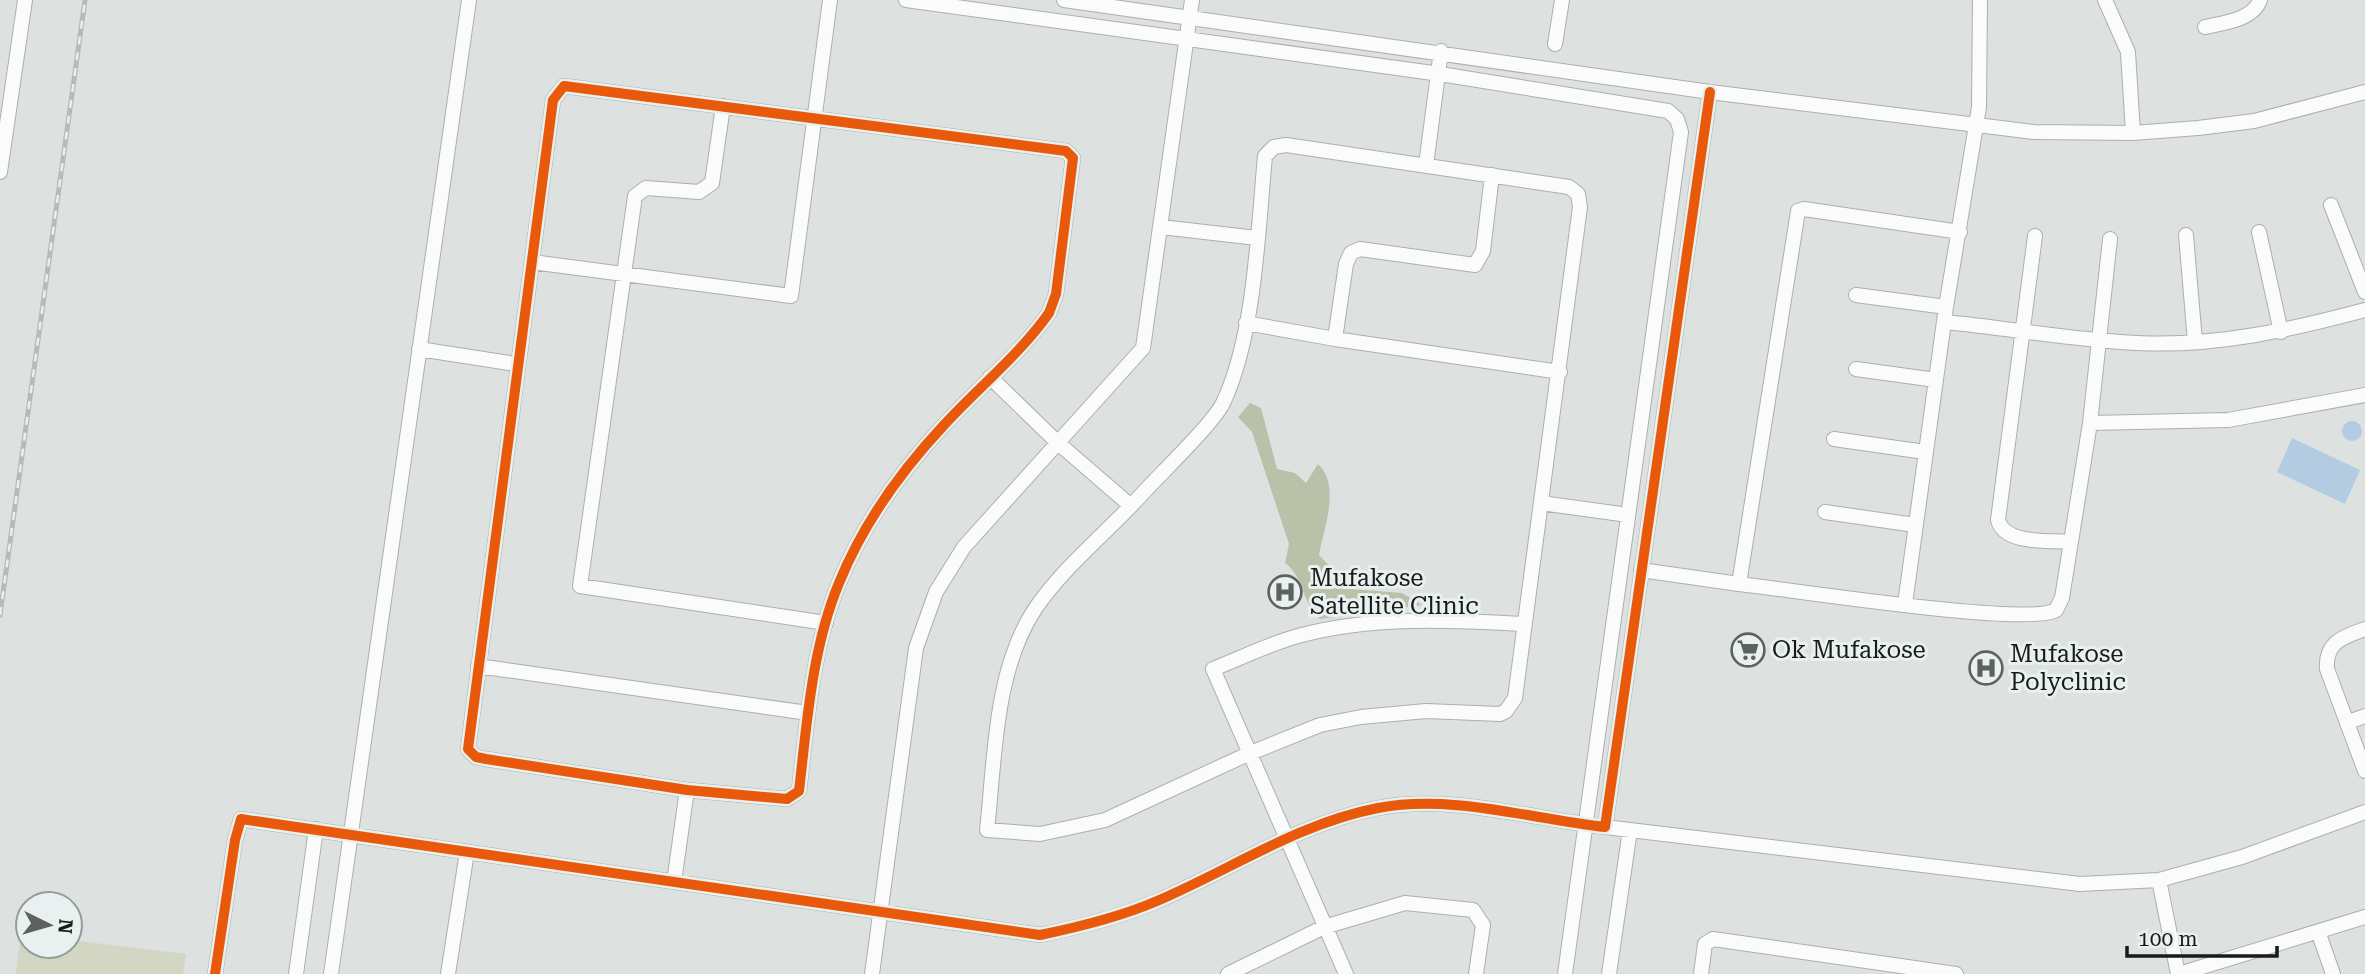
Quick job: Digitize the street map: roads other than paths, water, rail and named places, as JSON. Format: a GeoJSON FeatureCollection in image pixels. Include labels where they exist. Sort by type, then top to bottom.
{"type":"FeatureCollection","features":[{"type":"Feature","properties":{"kind":"street"},"geometry":{"type":"LineString","coordinates":[[0,172],[24,0]]}},
{"type":"Feature","properties":{"kind":"street"},"geometry":{"type":"LineString","coordinates":[[331,974],[469,0]]}},
{"type":"Feature","properties":{"kind":"street"},"geometry":{"type":"LineString","coordinates":[[532,262],[790,296],[830,0]]}},
{"type":"Feature","properties":{"kind":"street"},"geometry":{"type":"LineString","coordinates":[[906,0],[1440,75],[1668,111],[1677,119],[1681,132],[1565,974]]}},
{"type":"Feature","properties":{"kind":"street"},"geometry":{"type":"LineString","coordinates":[[1064,0],[1441,51],[1710,92],[2034,132],[2133,133],[2254,121],[2365,92]]}},
{"type":"Feature","properties":{"kind":"street"},"geometry":{"type":"LineString","coordinates":[[872,974],[916,648],[925,617],[936,592],[964,547],[1143,348],[1192,0]]}},
{"type":"Feature","properties":{"kind":"street"},"geometry":{"type":"LineString","coordinates":[[1555,44],[1562,0]]}},
{"type":"Feature","properties":{"kind":"street"},"geometry":{"type":"LineString","coordinates":[[1905,604],[1925,452],[1977,125],[1980,0]]}},
{"type":"Feature","properties":{"kind":"street"},"geometry":{"type":"LineString","coordinates":[[2105,0],[2128,52],[2133,133]]}},
{"type":"Feature","properties":{"kind":"street"},"geometry":{"type":"LineString","coordinates":[[2205,27],[2240,19],[2258,7],[2260,0]]}},
{"type":"Feature","properties":{"kind":"street"},"geometry":{"type":"LineString","coordinates":[[1426,165],[1440,75],[1441,51]]}},
{"type":"Feature","properties":{"kind":"street"},"geometry":{"type":"LineString","coordinates":[[575,86],[815,117],[1071,153],[1073,158],[1052,306],[1045,318],[943,426],[884,496],[838,585],[826,623],[808,713],[799,791],[792,797],[779,800],[687,790],[476,757],[470,752],[467,743],[553,100],[559,89],[575,86]]}},
{"type":"Feature","properties":{"kind":"street"},"geometry":{"type":"LineString","coordinates":[[1605,827],[1710,92]]}},
{"type":"Feature","properties":{"kind":"street"},"geometry":{"type":"LineString","coordinates":[[723,106],[712,183],[699,192],[646,188],[635,196],[580,586],[585,590],[826,623]]}},
{"type":"Feature","properties":{"kind":"street"},"geometry":{"type":"LineString","coordinates":[[1286,145],[1492,175],[1569,187],[1580,200],[1560,372],[1523,624],[1515,698],[1506,711],[1500,714],[1426,711],[1361,717],[1320,725],[1248,754],[1105,820],[1040,834],[987,830],[1006,687],[1024,629],[1059,580],[1131,506],[1223,404],[1236,369],[1245,323],[1265,156],[1274,147],[1286,145]]}},
{"type":"Feature","properties":{"kind":"street"},"geometry":{"type":"LineString","coordinates":[[1335,339],[1346,264],[1351,253],[1360,249],[1467,266],[1479,260],[1492,175]]}},
{"type":"Feature","properties":{"kind":"street"},"geometry":{"type":"LineString","coordinates":[[2332,205],[2365,292]]}},
{"type":"Feature","properties":{"kind":"street"},"geometry":{"type":"LineString","coordinates":[[1739,583],[1798,211],[1804,209],[1960,232]]}},
{"type":"Feature","properties":{"kind":"street"},"geometry":{"type":"LineString","coordinates":[[1161,227],[1257,237]]}},
{"type":"Feature","properties":{"kind":"street"},"geometry":{"type":"LineString","coordinates":[[2259,232],[2281,332]]}},
{"type":"Feature","properties":{"kind":"street"},"geometry":{"type":"LineString","coordinates":[[2186,235],[2195,342]]}},
{"type":"Feature","properties":{"kind":"street"},"geometry":{"type":"LineString","coordinates":[[2035,236],[2025,330],[1998,520],[2003,530],[2011,536],[2070,542]]}},
{"type":"Feature","properties":{"kind":"street"},"geometry":{"type":"LineString","coordinates":[[1641,570],[1971,612],[2050,614],[2060,605],[2090,424],[2110,239]]}},
{"type":"Feature","properties":{"kind":"street"},"geometry":{"type":"LineString","coordinates":[[1856,295],[2025,330],[2137,343],[2195,342],[2281,332],[2365,310]]}},
{"type":"Feature","properties":{"kind":"street"},"geometry":{"type":"LineString","coordinates":[[1245,323],[1560,372]]}},
{"type":"Feature","properties":{"kind":"street"},"geometry":{"type":"LineString","coordinates":[[419,349],[516,364]]}},
{"type":"Feature","properties":{"kind":"street"},"geometry":{"type":"LineString","coordinates":[[1856,369],[1936,380]]}},
{"type":"Feature","properties":{"kind":"street"},"geometry":{"type":"LineString","coordinates":[[990,377],[1058,443],[1131,506]]}},
{"type":"Feature","properties":{"kind":"street"},"geometry":{"type":"LineString","coordinates":[[2090,424],[2228,420],[2365,395]]}},
{"type":"Feature","properties":{"kind":"street"},"geometry":{"type":"LineString","coordinates":[[1834,439],[1925,452]]}},
{"type":"Feature","properties":{"kind":"street"},"geometry":{"type":"LineString","coordinates":[[1541,503],[1628,515]]}},
{"type":"Feature","properties":{"kind":"street"},"geometry":{"type":"LineString","coordinates":[[1825,512],[1915,525]]}},
{"type":"Feature","properties":{"kind":"street"},"geometry":{"type":"LineString","coordinates":[[1346,974],[1213,669],[1298,636],[1333,629],[1426,619],[1523,624]]}},
{"type":"Feature","properties":{"kind":"street"},"geometry":{"type":"LineString","coordinates":[[2365,629],[2341,638],[2328,649],[2326,656],[2327,669],[2365,771]]}},
{"type":"Feature","properties":{"kind":"street"},"geometry":{"type":"LineString","coordinates":[[478,666],[808,713]]}},
{"type":"Feature","properties":{"kind":"street"},"geometry":{"type":"LineString","coordinates":[[2348,722],[2365,716]]}},
{"type":"Feature","properties":{"kind":"street"},"geometry":{"type":"LineString","coordinates":[[674,883],[687,790]]}},
{"type":"Feature","properties":{"kind":"street"},"geometry":{"type":"LineString","coordinates":[[215,974],[235,840],[241,818],[1040,935],[1080,927],[1156,902],[1287,839],[1378,808],[1416,805],[1457,807],[2080,884],[2159,880],[2242,857],[2365,812]]}},
{"type":"Feature","properties":{"kind":"street"},"geometry":{"type":"LineString","coordinates":[[296,974],[316,829]]}},
{"type":"Feature","properties":{"kind":"street"},"geometry":{"type":"LineString","coordinates":[[1609,974],[1630,830]]}},
{"type":"Feature","properties":{"kind":"street"},"geometry":{"type":"LineString","coordinates":[[448,974],[467,852]]}},
{"type":"Feature","properties":{"kind":"street"},"geometry":{"type":"LineString","coordinates":[[2159,880],[2178,974],[2319,934],[2365,917]]}},
{"type":"Feature","properties":{"kind":"street"},"geometry":{"type":"LineString","coordinates":[[1228,974],[1325,927],[1405,903],[1473,910],[1483,925],[1476,974]]}},
{"type":"Feature","properties":{"kind":"street"},"geometry":{"type":"LineString","coordinates":[[2319,934],[2333,974]]}},
{"type":"Feature","properties":{"kind":"street"},"geometry":{"type":"LineString","coordinates":[[1701,974],[1705,944],[1713,939],[1956,974]]}},
{"type":"Feature","properties":{"kind":"water"},"geometry":{"type":"Polygon","coordinates":[[[2352,421],[2359,424],[2362,431],[2359,438],[2352,441],[2345,438],[2342,431],[2345,424],[2352,421]]]}},
{"type":"Feature","properties":{"kind":"water"},"geometry":{"type":"Polygon","coordinates":[[[2292,438],[2360,470],[2345,504],[2277,472],[2292,438]]]}},
{"type":"Feature","properties":{"kind":"railway"},"geometry":{"type":"LineString","coordinates":[[0,615],[85,0]]}},
{"type":"Feature","properties":{"kind":"place","name":"Mufakose Satellite Clinic"},"geometry":{"type":"Point","coordinates":[1285,592]}},
{"type":"Feature","properties":{"kind":"place","name":"Ok Mufakose"},"geometry":{"type":"Point","coordinates":[1748,650]}},
{"type":"Feature","properties":{"kind":"place","name":"Mufakose Polyclinic"},"geometry":{"type":"Point","coordinates":[1986,668]}}]}
